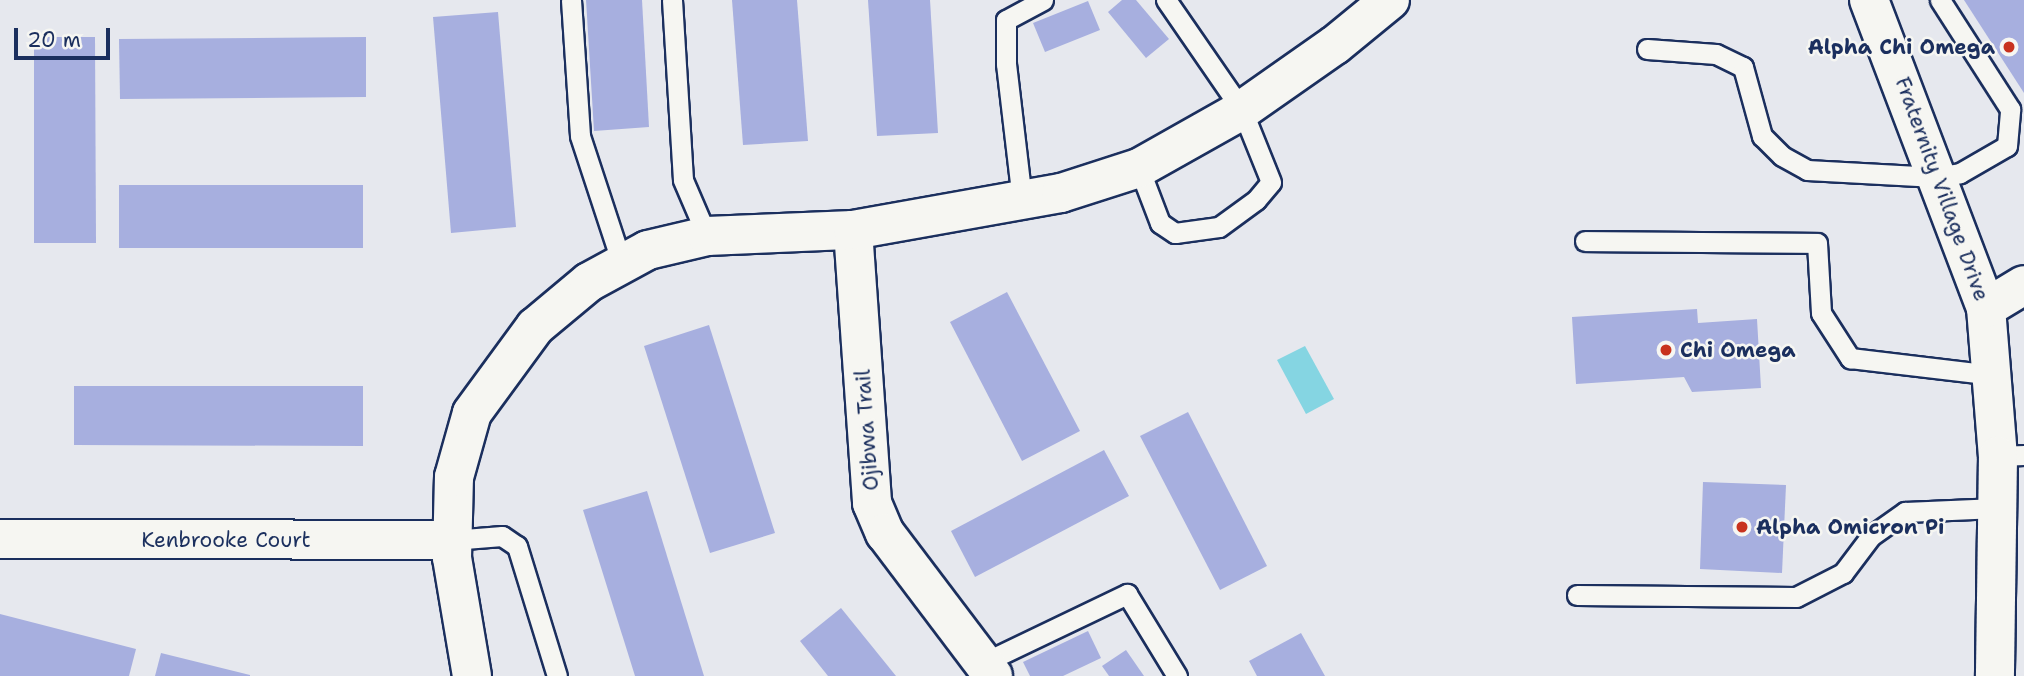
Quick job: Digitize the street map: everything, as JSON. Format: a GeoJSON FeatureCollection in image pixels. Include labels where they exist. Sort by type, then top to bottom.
{"type":"FeatureCollection","features":[{"type":"Feature","properties":{"kind":"street"},"geometry":{"type":"LineString","coordinates":[[472,676],[459,620],[452,540],[454,477],[472,413],[535,327],[589,282],[648,250],[707,236],[853,230],[1061,193],[1139,167],[1242,110],[1335,45],[1390,0]]}},
{"type":"Feature","properties":{"kind":"street","name":"Fraternity Village Drive"},"geometry":{"type":"LineString","coordinates":[[1869,0],[1986,308],[1992,375],[2011,456],[1997,508],[1995,676]]}},
{"type":"Feature","properties":{"kind":"street","name":"Ojibwa Trail"},"geometry":{"type":"LineString","coordinates":[[853,230],[872,503],[885,533],[988,670]]}},
{"type":"Feature","properties":{"kind":"street"},"geometry":{"type":"LineString","coordinates":[[1986,308],[2024,285]]}},
{"type":"Feature","properties":{"kind":"street","name":"Kenbrooke Court"},"geometry":{"type":"LineString","coordinates":[[0,539],[452,540]]}},
{"type":"Feature","properties":{"kind":"lane"},"geometry":{"type":"LineString","coordinates":[[571,0],[580,136],[622,264]]}},
{"type":"Feature","properties":{"kind":"lane"},"geometry":{"type":"LineString","coordinates":[[672,0],[683,180],[707,236]]}},
{"type":"Feature","properties":{"kind":"lane"},"geometry":{"type":"LineString","coordinates":[[1022,200],[1006,64],[1006,20],[1043,0]]}},
{"type":"Feature","properties":{"kind":"lane"},"geometry":{"type":"LineString","coordinates":[[1139,167],[1160,223],[1175,233],[1219,227],[1256,200],[1271,182],[1242,110],[1166,0]]}},
{"type":"Feature","properties":{"kind":"lane"},"geometry":{"type":"LineString","coordinates":[[1647,49],[1716,54],[1743,67],[1762,136],[1782,156],[1808,170],[1936,177],[1988,161],[2007,146],[2010,127],[2010,109],[1940,0]]}},
{"type":"Feature","properties":{"kind":"lane"},"geometry":{"type":"LineString","coordinates":[[1585,241],[1817,243],[1821,313],[1850,358],[1992,375]]}},
{"type":"Feature","properties":{"kind":"lane"},"geometry":{"type":"LineString","coordinates":[[1577,595],[1796,597],[1843,573],[1871,536],[1905,512],[1997,508]]}},
{"type":"Feature","properties":{"kind":"lane"},"geometry":{"type":"LineString","coordinates":[[452,540],[502,536],[517,546],[557,676]]}},
{"type":"Feature","properties":{"kind":"lane"},"geometry":{"type":"LineString","coordinates":[[988,670],[1127,594],[1177,676]]}},
{"type":"Feature","properties":{"kind":"water"},"geometry":{"type":"Polygon","coordinates":[[[1305,346],[1334,399],[1306,414],[1277,360],[1305,346]]]}},
{"type":"Feature","properties":{"kind":"building"},"geometry":{"type":"Polygon","coordinates":[[[586,0],[642,0],[649,127],[594,131],[586,0]]]}},
{"type":"Feature","properties":{"kind":"building"},"geometry":{"type":"Polygon","coordinates":[[[732,0],[797,0],[808,141],[743,145],[732,0]]]}},
{"type":"Feature","properties":{"kind":"building"},"geometry":{"type":"Polygon","coordinates":[[[868,0],[930,0],[938,133],[877,136],[868,0]]]}},
{"type":"Feature","properties":{"kind":"building"},"geometry":{"type":"Polygon","coordinates":[[[1122,0],[1136,0],[1169,39],[1146,58],[1108,12],[1122,0]]]}},
{"type":"Feature","properties":{"kind":"building","name":"Alpha Chi Omega"},"geometry":{"type":"Polygon","coordinates":[[[1964,0],[2024,0],[2024,93],[1964,0]]]}},
{"type":"Feature","properties":{"kind":"building"},"geometry":{"type":"Polygon","coordinates":[[[1088,1],[1100,30],[1045,52],[1033,23],[1088,1]]]}},
{"type":"Feature","properties":{"kind":"building"},"geometry":{"type":"Polygon","coordinates":[[[498,12],[516,227],[451,233],[433,17],[498,12]]]}},
{"type":"Feature","properties":{"kind":"building"},"geometry":{"type":"Polygon","coordinates":[[[34,37],[95,37],[96,243],[34,243],[34,37]]]}},
{"type":"Feature","properties":{"kind":"building"},"geometry":{"type":"Polygon","coordinates":[[[366,37],[366,97],[120,99],[119,39],[366,37]]]}},
{"type":"Feature","properties":{"kind":"building"},"geometry":{"type":"Polygon","coordinates":[[[119,185],[363,185],[363,248],[119,248],[119,185]]]}},
{"type":"Feature","properties":{"kind":"building"},"geometry":{"type":"Polygon","coordinates":[[[1007,292],[1080,431],[1022,461],[950,322],[1007,292]]]}},
{"type":"Feature","properties":{"kind":"building","name":"Chi Omega"},"geometry":{"type":"Polygon","coordinates":[[[1697,309],[1698,323],[1757,319],[1761,388],[1692,392],[1684,377],[1576,384],[1572,317],[1697,309]]]}},
{"type":"Feature","properties":{"kind":"building"},"geometry":{"type":"Polygon","coordinates":[[[709,325],[775,533],[710,553],[644,346],[709,325]]]}},
{"type":"Feature","properties":{"kind":"building"},"geometry":{"type":"Polygon","coordinates":[[[74,386],[363,386],[363,446],[74,445],[74,386]]]}},
{"type":"Feature","properties":{"kind":"building"},"geometry":{"type":"Polygon","coordinates":[[[1188,412],[1267,566],[1220,590],[1140,436],[1188,412]]]}},
{"type":"Feature","properties":{"kind":"building"},"geometry":{"type":"Polygon","coordinates":[[[1104,450],[1129,496],[975,577],[951,531],[1104,450]]]}},
{"type":"Feature","properties":{"kind":"building","name":"Alpha Omicron Pi"},"geometry":{"type":"Polygon","coordinates":[[[1703,482],[1786,485],[1782,573],[1700,569],[1703,482]]]}},
{"type":"Feature","properties":{"kind":"building"},"geometry":{"type":"Polygon","coordinates":[[[647,491],[704,676],[635,676],[583,510],[647,491]]]}},
{"type":"Feature","properties":{"kind":"building"},"geometry":{"type":"Polygon","coordinates":[[[841,608],[896,676],[828,676],[800,641],[841,608]]]}},
{"type":"Feature","properties":{"kind":"building"},"geometry":{"type":"Polygon","coordinates":[[[0,614],[136,649],[129,676],[0,676],[0,614]]]}},
{"type":"Feature","properties":{"kind":"building"},"geometry":{"type":"Polygon","coordinates":[[[1088,631],[1101,658],[1063,676],[1030,676],[1023,662],[1088,631]]]}},
{"type":"Feature","properties":{"kind":"building"},"geometry":{"type":"Polygon","coordinates":[[[1301,633],[1325,676],[1257,676],[1249,661],[1301,633]]]}},
{"type":"Feature","properties":{"kind":"building"},"geometry":{"type":"Polygon","coordinates":[[[1126,650],[1144,676],[1109,676],[1102,666],[1126,650]]]}},
{"type":"Feature","properties":{"kind":"building"},"geometry":{"type":"Polygon","coordinates":[[[161,653],[250,675],[250,676],[155,676],[161,653]]]}},
{"type":"Feature","properties":{"kind":"place","name":"Alpha Chi Omega"},"geometry":{"type":"Point","coordinates":[2009,47]}},
{"type":"Feature","properties":{"kind":"place","name":"Chi Omega"},"geometry":{"type":"Point","coordinates":[1666,350]}},
{"type":"Feature","properties":{"kind":"place","name":"Alpha Omicron Pi"},"geometry":{"type":"Point","coordinates":[1742,527]}}]}
